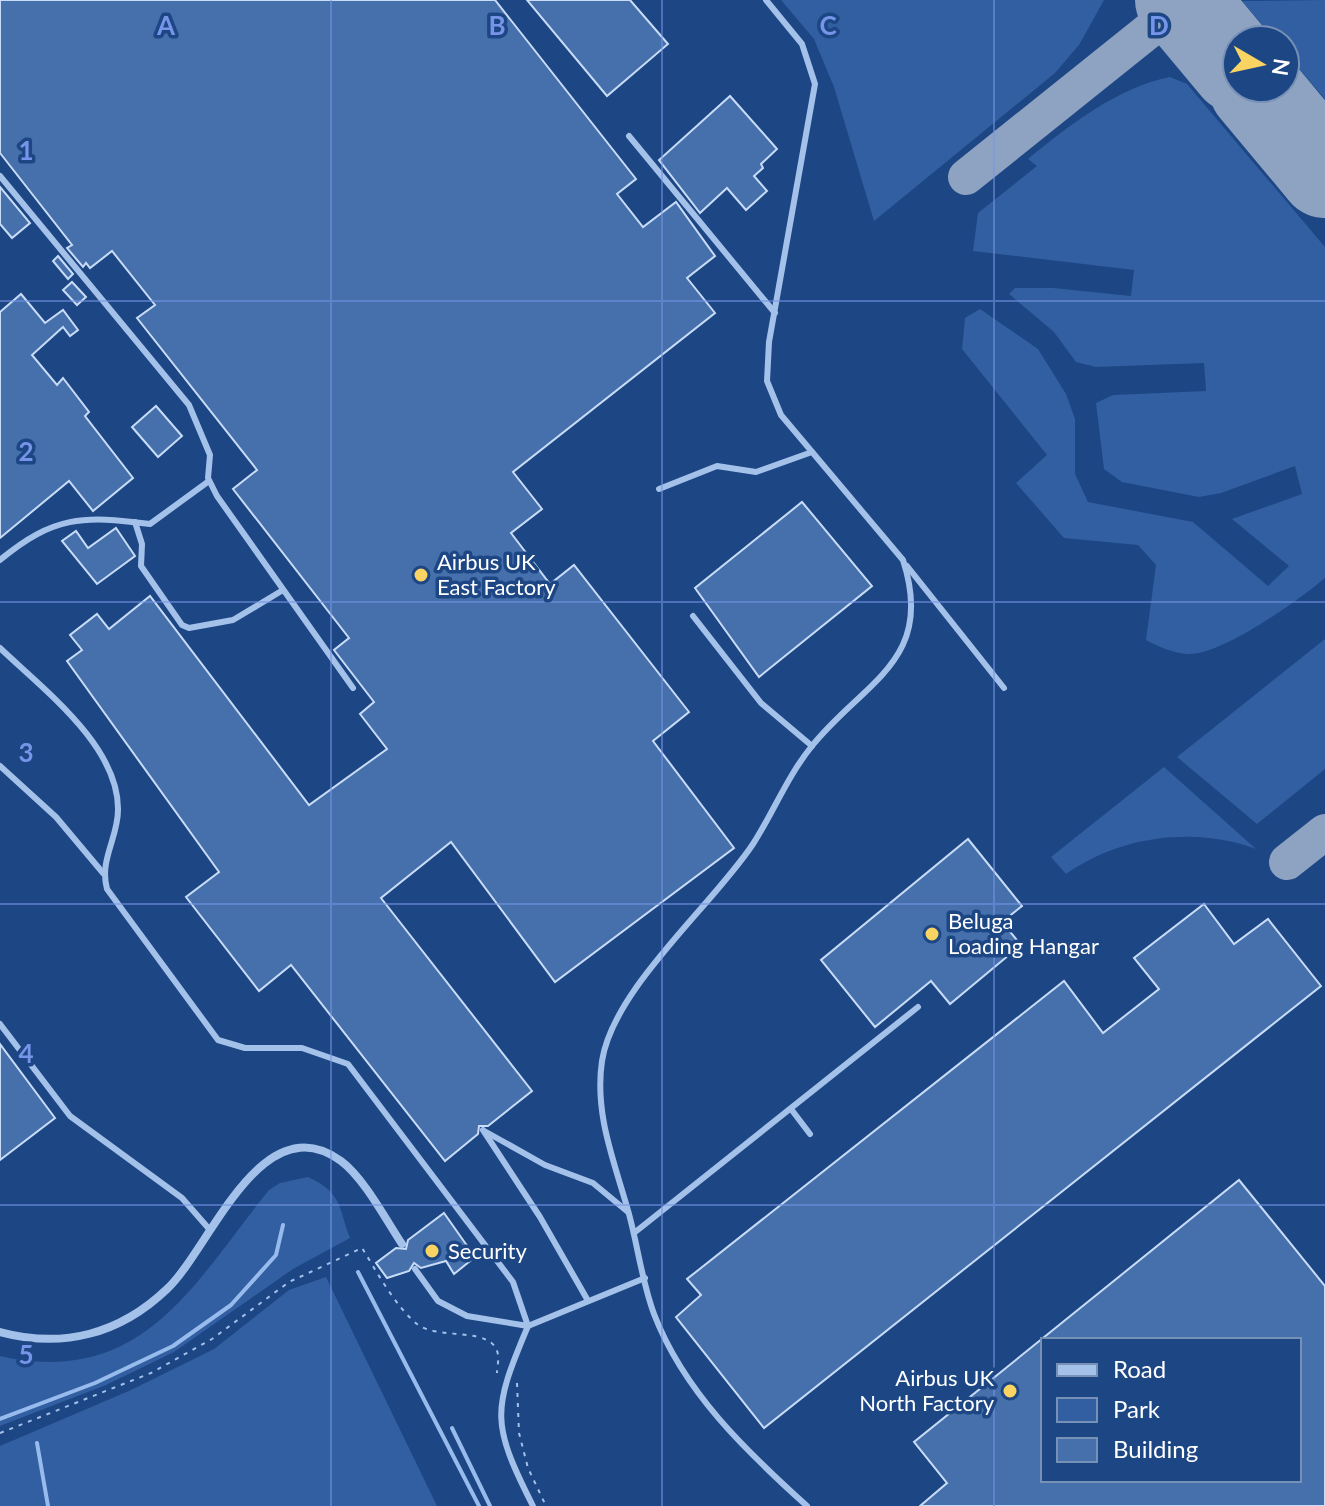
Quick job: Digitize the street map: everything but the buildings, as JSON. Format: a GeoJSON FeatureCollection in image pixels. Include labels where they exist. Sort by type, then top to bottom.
{"type":"FeatureCollection","features":[{"type":"Feature","properties":{"kind":"street"},"geometry":{"type":"LineString","coordinates":[[0,1332],[66,1340],[120,1325],[169,1288],[235,1192],[256,1170],[279,1154],[310,1148],[343,1163],[402,1244]]}},
{"type":"Feature","properties":{"kind":"lane"},"geometry":{"type":"LineString","coordinates":[[766,0],[802,44],[815,84],[775,313],[767,381],[781,415],[903,560],[1004,688]]}},
{"type":"Feature","properties":{"kind":"lane"},"geometry":{"type":"LineString","coordinates":[[629,136],[775,313]]}},
{"type":"Feature","properties":{"kind":"lane"},"geometry":{"type":"LineString","coordinates":[[0,176],[189,405],[210,455],[209,481],[353,688]]}},
{"type":"Feature","properties":{"kind":"lane"},"geometry":{"type":"LineString","coordinates":[[659,489],[717,466],[756,472],[812,452]]}},
{"type":"Feature","properties":{"kind":"lane"},"geometry":{"type":"LineString","coordinates":[[0,560],[33,533],[48,527],[100,518],[150,524],[209,481]]}},
{"type":"Feature","properties":{"kind":"lane"},"geometry":{"type":"LineString","coordinates":[[135,522],[142,544],[141,566],[182,625],[189,628],[233,620],[283,590]]}},
{"type":"Feature","properties":{"kind":"lane"},"geometry":{"type":"LineString","coordinates":[[807,1506],[731,1435],[669,1347],[654,1314],[629,1213],[609,1154],[601,1105],[602,1060],[608,1038],[622,1010],[752,846],[812,746],[890,668],[906,636],[911,595],[903,560]]}},
{"type":"Feature","properties":{"kind":"lane"},"geometry":{"type":"LineString","coordinates":[[693,616],[761,703],[812,746]]}},
{"type":"Feature","properties":{"kind":"lane"},"geometry":{"type":"LineString","coordinates":[[0,648],[74,719],[111,767],[118,810],[103,873]]}},
{"type":"Feature","properties":{"kind":"lane"},"geometry":{"type":"LineString","coordinates":[[0,766],[56,817],[103,873],[107,889],[218,1040],[245,1048],[302,1048],[348,1064],[513,1282],[528,1326],[500,1402],[501,1438],[533,1506]]}},
{"type":"Feature","properties":{"kind":"lane"},"geometry":{"type":"LineString","coordinates":[[634,1233],[918,1007]]}},
{"type":"Feature","properties":{"kind":"lane"},"geometry":{"type":"LineString","coordinates":[[0,1024],[70,1116],[182,1198],[210,1230]]}},
{"type":"Feature","properties":{"kind":"lane"},"geometry":{"type":"LineString","coordinates":[[791,1109],[810,1134]]}},
{"type":"Feature","properties":{"kind":"lane"},"geometry":{"type":"LineString","coordinates":[[587,1299],[540,1217],[483,1130],[545,1165],[593,1183],[629,1213]]}},
{"type":"Feature","properties":{"kind":"lane"},"geometry":{"type":"LineString","coordinates":[[415,1269],[438,1301],[458,1311],[528,1326],[587,1299],[645,1278]]}},
{"type":"Feature","properties":{"kind":"path"},"geometry":{"type":"LineString","coordinates":[[0,1433],[151,1373],[212,1339],[289,1282],[362,1248],[414,1322],[437,1334],[477,1335],[489,1340],[499,1357],[497,1372],[519,1384],[519,1433],[528,1468],[546,1506]]}},
{"type":"Feature","properties":{"kind":"green space"},"geometry":{"type":"Polygon","coordinates":[[[781,0],[1104,0],[1079,45],[1055,73],[874,221],[834,87],[814,39],[781,0]]]}},
{"type":"Feature","properties":{"kind":"green space"},"geometry":{"type":"Polygon","coordinates":[[[1325,0],[1325,99],[1301,71],[1301,24],[1261,24],[1242,1],[1325,0]]]}},
{"type":"Feature","properties":{"kind":"green space"},"geometry":{"type":"Polygon","coordinates":[[[1170,77],[1187,84],[1325,247],[1325,578],[1239,637],[1202,652],[1188,654],[1146,640],[1156,565],[1138,545],[1064,538],[1016,483],[1047,455],[962,349],[965,318],[980,309],[1038,349],[1066,394],[1075,419],[1075,474],[1088,502],[1193,522],[1268,586],[1289,566],[1232,519],[1302,494],[1295,466],[1221,493],[1199,497],[1122,482],[1104,469],[1096,403],[1113,395],[1206,391],[1204,363],[1096,367],[1076,362],[1054,332],[1009,294],[1015,288],[1053,288],[1131,296],[1134,270],[973,251],[978,213],[1037,166],[1028,159],[1094,109],[1132,89],[1170,77]]]}},
{"type":"Feature","properties":{"kind":"green space"},"geometry":{"type":"Polygon","coordinates":[[[1325,639],[1325,769],[1257,824],[1177,757],[1325,639]]]}},
{"type":"Feature","properties":{"kind":"green space"},"geometry":{"type":"Polygon","coordinates":[[[1164,767],[1256,849],[1208,838],[1158,839],[1110,851],[1066,874],[1051,857],[1164,767]]]}},
{"type":"Feature","properties":{"kind":"green space"},"geometry":{"type":"Polygon","coordinates":[[[308,1177],[334,1195],[350,1238],[293,1269],[174,1352],[106,1385],[0,1426],[0,1356],[49,1362],[92,1357],[128,1342],[160,1320],[188,1292],[269,1190],[280,1183],[308,1177]]]}},
{"type":"Feature","properties":{"kind":"green space"},"geometry":{"type":"Polygon","coordinates":[[[326,1277],[437,1506],[0,1506],[0,1446],[131,1390],[214,1349],[289,1290],[326,1277]]]}},
{"type":"Feature","properties":{"kind":"waterway"},"geometry":{"type":"LineString","coordinates":[[0,1419],[95,1383],[173,1346],[231,1305],[276,1255],[283,1225]]}},
{"type":"Feature","properties":{"kind":"waterway"},"geometry":{"type":"LineString","coordinates":[[358,1272],[479,1506]]}},
{"type":"Feature","properties":{"kind":"waterway"},"geometry":{"type":"LineString","coordinates":[[452,1428],[490,1506]]}},
{"type":"Feature","properties":{"kind":"waterway"},"geometry":{"type":"LineString","coordinates":[[37,1443],[48,1506]]}},
{"type":"Feature","properties":{"kind":"taxiway"},"geometry":{"type":"LineString","coordinates":[[966,177],[1187,0]]}},
{"type":"Feature","properties":{"kind":"taxiway"},"geometry":{"type":"LineString","coordinates":[[1287,862],[1325,832]]}},
{"type":"Feature","properties":{"kind":"runway"},"geometry":{"type":"LineString","coordinates":[[1181,0],[1221,48]]}},
{"type":"Feature","properties":{"kind":"runway"},"geometry":{"type":"LineString","coordinates":[[1268,104],[1325,172]]}},
{"type":"Feature","properties":{"kind":"place","name":"Airbus UK East Factory"},"geometry":{"type":"Point","coordinates":[421,575]}},
{"type":"Feature","properties":{"kind":"place","name":"Beluga Loading Hangar"},"geometry":{"type":"Point","coordinates":[932,934]}},
{"type":"Feature","properties":{"kind":"place","name":"Security"},"geometry":{"type":"Point","coordinates":[432,1251]}},
{"type":"Feature","properties":{"kind":"place","name":"Airbus UK North Factory"},"geometry":{"type":"Point","coordinates":[1010,1391]}}]}
